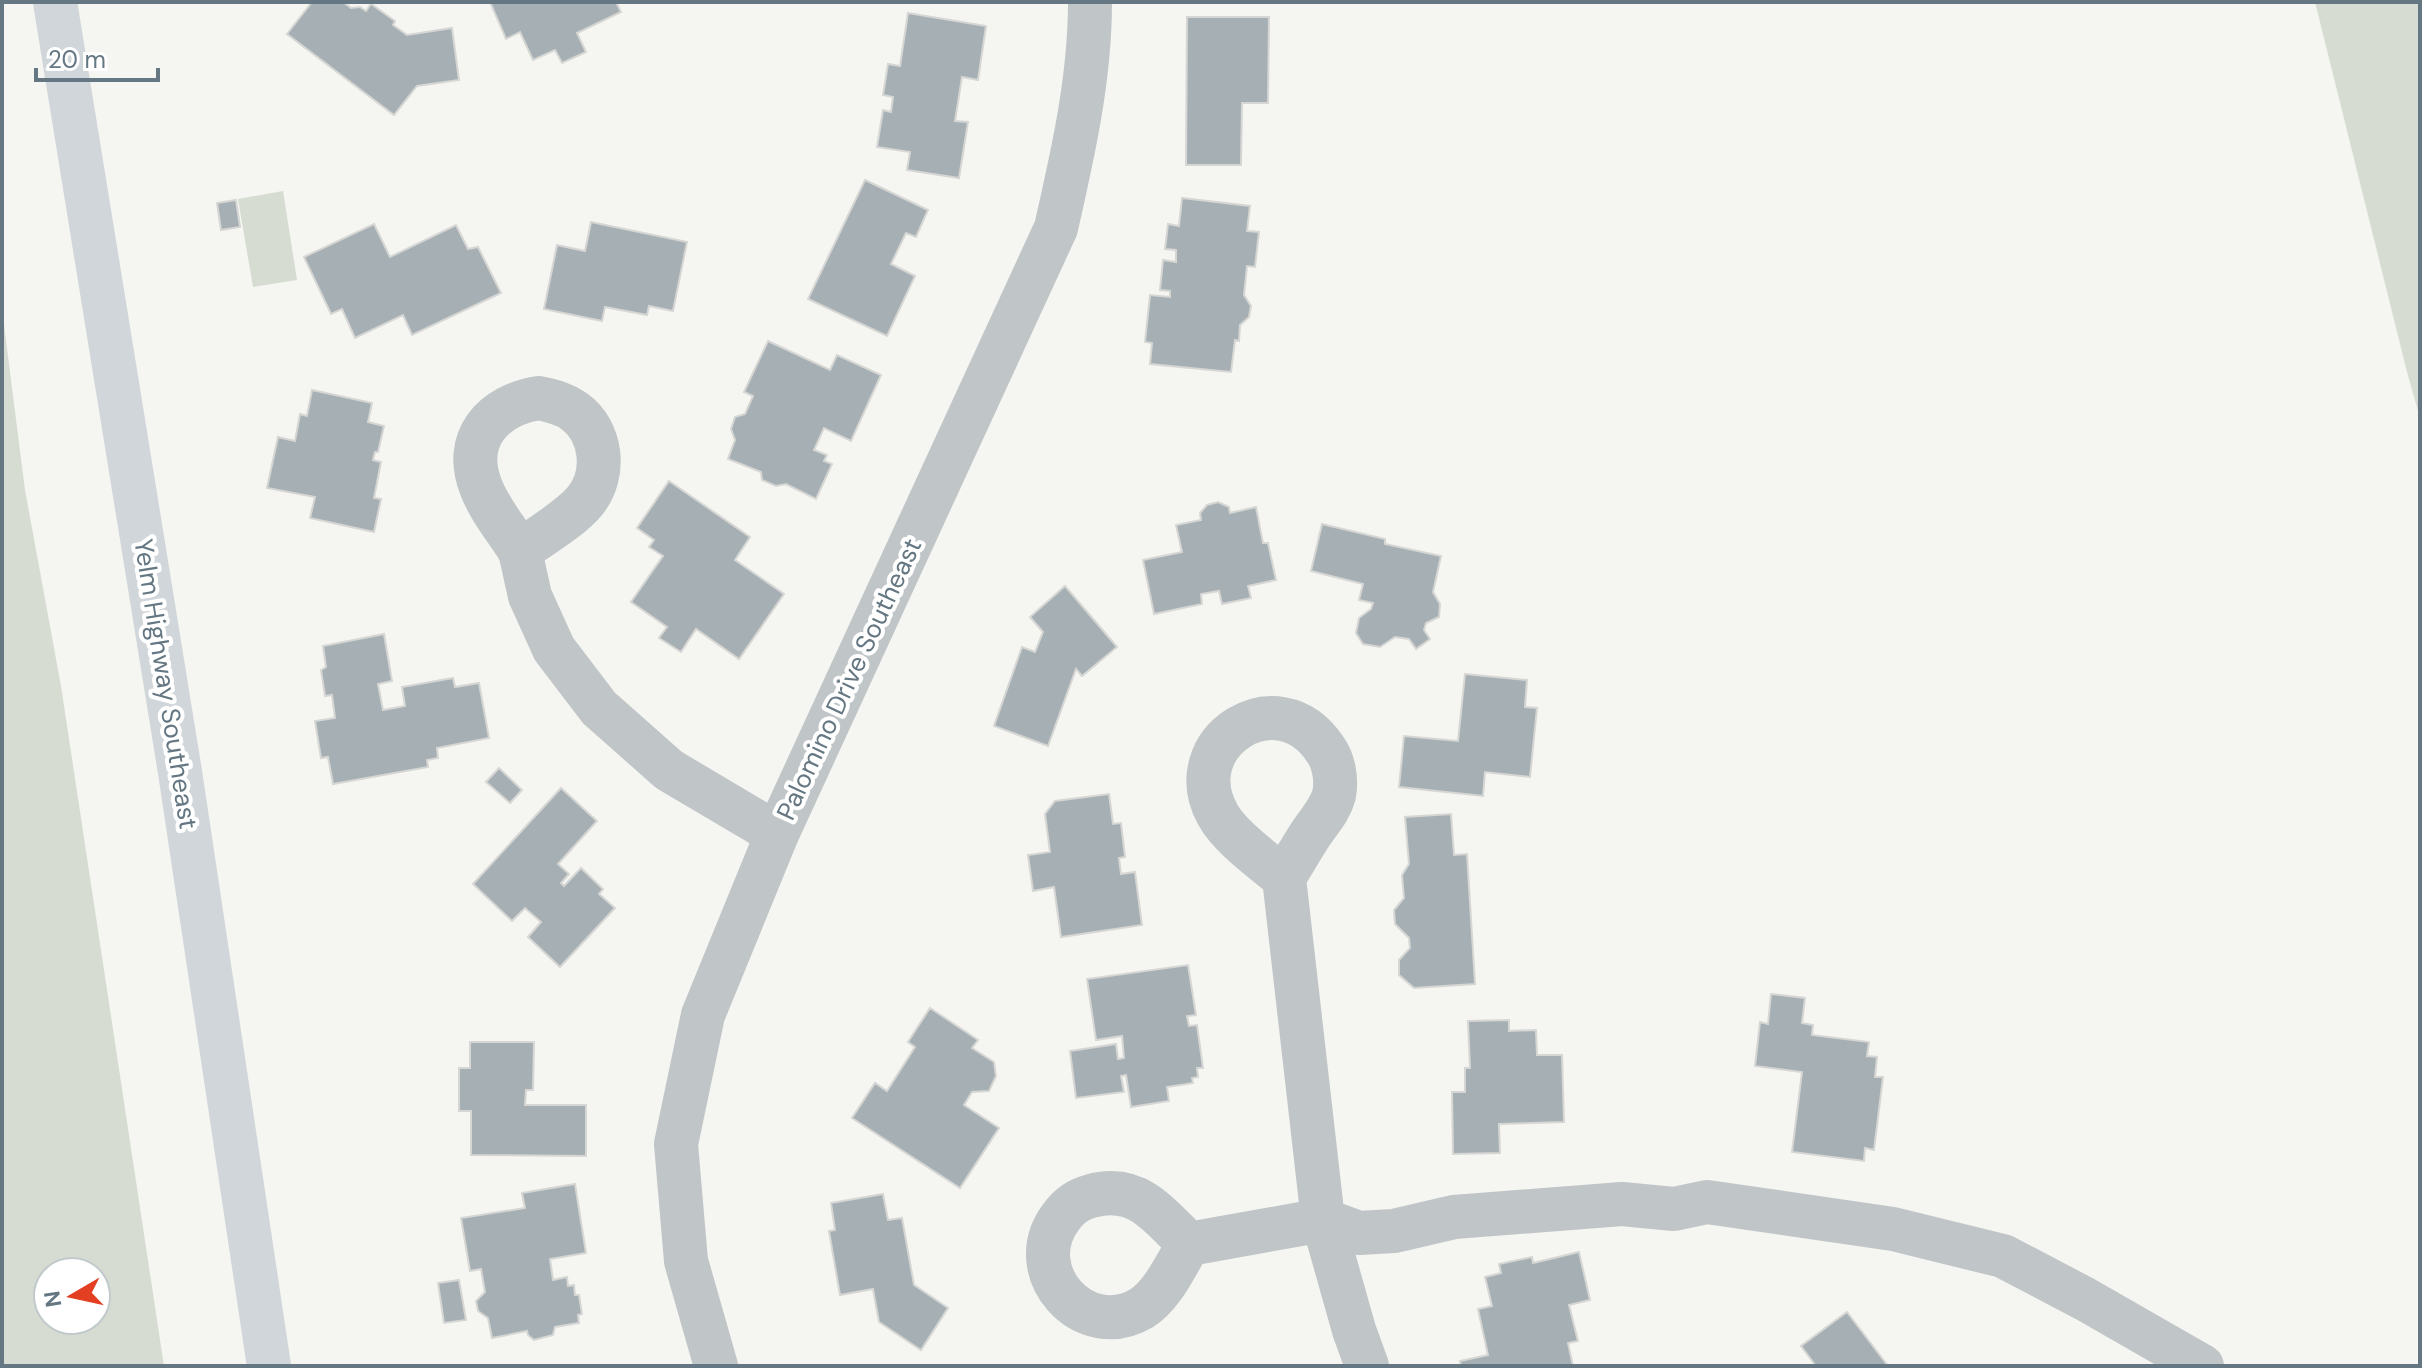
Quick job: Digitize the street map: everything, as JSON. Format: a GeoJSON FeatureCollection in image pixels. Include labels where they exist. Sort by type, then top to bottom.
{"type":"FeatureCollection","features":[{"type":"Feature","properties":{"kind":"main road","name":"Yelm Highway Southeast"},"geometry":{"type":"LineString","coordinates":[[55,2],[180,772],[269,1366]]}},
{"type":"Feature","properties":{"kind":"street","name":"Palomino Drive Southeast"},"geometry":{"type":"LineString","coordinates":[[716,1366],[686,1261],[676,1144],[703,1015],[777,834],[1056,228],[1077,131],[1090,41],[1090,2]]}},
{"type":"Feature","properties":{"kind":"street"},"geometry":{"type":"LineString","coordinates":[[520,551],[530,596],[554,649],[599,708],[669,770],[777,834]]}},
{"type":"Feature","properties":{"kind":"street"},"geometry":{"type":"LineString","coordinates":[[1284,878],[1323,1220],[1367,1366]]}},
{"type":"Feature","properties":{"kind":"street"},"geometry":{"type":"LineString","coordinates":[[1189,1244],[1323,1220],[1359,1233],[1394,1231],[1454,1217],[1622,1204],[1674,1209],[1707,1202],[1893,1229],[2003,1256],[2202,1366]]}},
{"type":"Feature","properties":{"kind":"shaded area"},"geometry":{"type":"Polygon","coordinates":[[[2315,2],[2420,2],[2420,418],[2407,372],[2315,2]]]}},
{"type":"Feature","properties":{"kind":"shaded area"},"geometry":{"type":"Polygon","coordinates":[[[283,191],[297,280],[253,287],[238,199],[283,191]]]}},
{"type":"Feature","properties":{"kind":"shaded area"},"geometry":{"type":"Polygon","coordinates":[[[2,309],[25,490],[61,686],[164,1366],[2,1366],[2,309]]]}},
{"type":"Feature","properties":{"kind":"building"},"geometry":{"type":"Polygon","coordinates":[[[312,2],[343,2],[351,8],[360,7],[366,11],[371,4],[395,21],[393,25],[407,35],[452,28],[459,80],[417,86],[394,115],[287,34],[312,2]]]}},
{"type":"Feature","properties":{"kind":"building"},"geometry":{"type":"Polygon","coordinates":[[[490,2],[616,2],[621,12],[577,33],[586,52],[562,63],[555,50],[533,60],[520,32],[506,39],[490,2]]]}},
{"type":"Feature","properties":{"kind":"building"},"geometry":{"type":"Polygon","coordinates":[[[908,13],[986,26],[978,80],[962,77],[955,121],[968,122],[959,178],[907,170],[910,152],[877,147],[883,110],[891,112],[893,97],[883,95],[888,64],[900,66],[908,13]]]}},
{"type":"Feature","properties":{"kind":"building"},"geometry":{"type":"Polygon","coordinates":[[[1187,17],[1269,17],[1268,103],[1242,103],[1241,165],[1186,165],[1187,17]]]}},
{"type":"Feature","properties":{"kind":"building"},"geometry":{"type":"Polygon","coordinates":[[[865,180],[928,210],[916,237],[906,233],[891,264],[915,276],[887,336],[808,299],[865,180]]]}},
{"type":"Feature","properties":{"kind":"building"},"geometry":{"type":"Polygon","coordinates":[[[1182,198],[1250,206],[1247,231],[1259,232],[1255,267],[1247,266],[1244,295],[1251,306],[1249,317],[1240,325],[1239,341],[1235,340],[1231,372],[1150,364],[1152,343],[1145,342],[1150,295],[1170,297],[1170,291],[1160,290],[1163,260],[1176,262],[1176,250],[1165,249],[1168,224],[1179,226],[1182,198]]]}},
{"type":"Feature","properties":{"kind":"building"},"geometry":{"type":"Polygon","coordinates":[[[236,200],[240,227],[221,230],[217,203],[236,200]]]}},
{"type":"Feature","properties":{"kind":"building"},"geometry":{"type":"Polygon","coordinates":[[[591,222],[687,242],[673,311],[649,306],[647,315],[605,307],[602,321],[544,309],[557,245],[585,251],[591,222]]]}},
{"type":"Feature","properties":{"kind":"building"},"geometry":{"type":"Polygon","coordinates":[[[374,224],[390,257],[456,225],[468,249],[478,247],[501,293],[412,335],[403,315],[355,338],[342,309],[331,314],[304,257],[374,224]]]}},
{"type":"Feature","properties":{"kind":"building"},"geometry":{"type":"Polygon","coordinates":[[[768,341],[830,370],[837,355],[881,375],[851,441],[824,428],[814,450],[827,455],[824,461],[832,464],[816,499],[786,484],[776,486],[762,480],[761,472],[728,459],[735,440],[731,429],[735,417],[745,414],[753,396],[744,392],[768,341]]]}},
{"type":"Feature","properties":{"kind":"building"},"geometry":{"type":"Polygon","coordinates":[[[312,390],[372,403],[368,422],[384,426],[373,460],[381,462],[374,498],[381,499],[374,532],[310,518],[315,497],[267,488],[278,437],[295,441],[300,414],[307,416],[312,390]]]}},
{"type":"Feature","properties":{"kind":"building"},"geometry":{"type":"Polygon","coordinates":[[[669,481],[750,537],[735,560],[784,594],[739,659],[696,629],[681,652],[659,638],[667,627],[631,602],[663,556],[649,547],[654,540],[637,528],[669,481]]]}},
{"type":"Feature","properties":{"kind":"building"},"geometry":{"type":"Polygon","coordinates":[[[1218,502],[1229,507],[1230,513],[1256,507],[1263,543],[1268,543],[1276,580],[1248,586],[1251,598],[1222,604],[1219,591],[1201,594],[1202,604],[1154,614],[1143,560],[1182,552],[1176,525],[1201,520],[1200,513],[1207,505],[1218,502]]]}},
{"type":"Feature","properties":{"kind":"building"},"geometry":{"type":"Polygon","coordinates":[[[1322,524],[1385,539],[1385,544],[1441,556],[1433,592],[1440,604],[1439,617],[1426,623],[1424,630],[1430,639],[1416,649],[1409,639],[1395,637],[1380,647],[1363,644],[1356,633],[1359,618],[1371,609],[1373,603],[1359,600],[1363,584],[1311,571],[1322,524]]]}},
{"type":"Feature","properties":{"kind":"building"},"geometry":{"type":"Polygon","coordinates":[[[1065,586],[1117,647],[1082,676],[1076,669],[1048,746],[994,726],[1022,647],[1035,652],[1043,632],[1030,617],[1065,586]]]}},
{"type":"Feature","properties":{"kind":"building"},"geometry":{"type":"Polygon","coordinates":[[[384,634],[392,681],[378,684],[383,710],[405,706],[402,687],[453,678],[455,687],[479,683],[489,738],[437,748],[438,758],[427,760],[428,767],[333,784],[328,757],[321,758],[315,721],[335,718],[332,695],[325,696],[321,670],[326,667],[323,646],[384,634]]]}},
{"type":"Feature","properties":{"kind":"building"},"geometry":{"type":"Polygon","coordinates":[[[1465,674],[1527,680],[1525,707],[1537,708],[1530,777],[1485,772],[1483,796],[1399,787],[1404,736],[1458,741],[1465,674]]]}},
{"type":"Feature","properties":{"kind":"building"},"geometry":{"type":"Polygon","coordinates":[[[499,768],[522,790],[510,803],[486,782],[499,768]]]}},
{"type":"Feature","properties":{"kind":"building"},"geometry":{"type":"Polygon","coordinates":[[[561,788],[597,821],[558,864],[569,874],[561,883],[564,886],[581,868],[603,889],[599,894],[615,908],[560,967],[528,937],[541,922],[525,908],[512,921],[473,884],[561,788]]]}},
{"type":"Feature","properties":{"kind":"building"},"geometry":{"type":"Polygon","coordinates":[[[1109,794],[1113,824],[1121,823],[1125,857],[1119,858],[1121,874],[1135,872],[1142,925],[1061,937],[1054,887],[1033,891],[1028,855],[1050,852],[1045,814],[1055,801],[1109,794]]]}},
{"type":"Feature","properties":{"kind":"building"},"geometry":{"type":"Polygon","coordinates":[[[1451,814],[1454,855],[1467,854],[1475,984],[1414,988],[1399,975],[1399,960],[1410,948],[1409,938],[1395,924],[1394,910],[1404,898],[1402,875],[1409,864],[1405,817],[1451,814]]]}},
{"type":"Feature","properties":{"kind":"building"},"geometry":{"type":"Polygon","coordinates":[[[1188,965],[1196,1015],[1187,1016],[1189,1026],[1197,1025],[1203,1068],[1197,1068],[1198,1077],[1192,1078],[1193,1083],[1167,1087],[1169,1101],[1131,1107],[1126,1075],[1121,1076],[1124,1092],[1076,1098],[1070,1051],[1116,1044],[1118,1059],[1124,1058],[1122,1036],[1096,1040],[1087,979],[1188,965]]]}},
{"type":"Feature","properties":{"kind":"building"},"geometry":{"type":"Polygon","coordinates":[[[1771,994],[1805,998],[1802,1023],[1813,1025],[1812,1035],[1869,1042],[1867,1056],[1877,1057],[1875,1077],[1883,1077],[1874,1150],[1865,1148],[1864,1161],[1792,1152],[1802,1072],[1755,1066],[1760,1022],[1768,1024],[1771,994]]]}},
{"type":"Feature","properties":{"kind":"building"},"geometry":{"type":"Polygon","coordinates":[[[930,1008],[978,1040],[972,1048],[994,1062],[996,1076],[989,1091],[972,1092],[964,1105],[999,1128],[960,1188],[852,1118],[875,1083],[887,1091],[915,1047],[908,1042],[930,1008]]]}},
{"type":"Feature","properties":{"kind":"building"},"geometry":{"type":"Polygon","coordinates":[[[1509,1020],[1509,1031],[1536,1030],[1537,1055],[1562,1055],[1564,1122],[1499,1124],[1500,1153],[1453,1154],[1452,1092],[1465,1092],[1465,1068],[1470,1068],[1468,1021],[1509,1020]]]}},
{"type":"Feature","properties":{"kind":"building"},"geometry":{"type":"Polygon","coordinates":[[[470,1042],[534,1042],[533,1090],[526,1090],[525,1105],[586,1105],[586,1156],[471,1155],[471,1111],[459,1111],[459,1068],[470,1068],[470,1042]]]}},
{"type":"Feature","properties":{"kind":"building"},"geometry":{"type":"Polygon","coordinates":[[[575,1184],[586,1253],[550,1259],[553,1280],[567,1277],[568,1286],[574,1285],[575,1295],[579,1295],[582,1314],[578,1315],[579,1323],[555,1327],[553,1335],[534,1340],[527,1331],[492,1338],[488,1318],[478,1311],[476,1301],[485,1292],[481,1269],[470,1271],[461,1218],[525,1208],[522,1193],[575,1184]]]}},
{"type":"Feature","properties":{"kind":"building"},"geometry":{"type":"Polygon","coordinates":[[[883,1194],[888,1220],[902,1218],[914,1285],[948,1308],[921,1350],[879,1322],[873,1289],[840,1295],[829,1231],[835,1230],[831,1203],[883,1194]]]}},
{"type":"Feature","properties":{"kind":"building"},"geometry":{"type":"Polygon","coordinates":[[[1579,1252],[1590,1300],[1569,1305],[1578,1341],[1568,1343],[1573,1366],[1461,1366],[1460,1361],[1488,1355],[1478,1309],[1492,1306],[1485,1277],[1501,1273],[1499,1264],[1532,1257],[1533,1263],[1579,1252]]]}},
{"type":"Feature","properties":{"kind":"building"},"geometry":{"type":"Polygon","coordinates":[[[459,1280],[466,1320],[444,1323],[438,1283],[459,1280]]]}},
{"type":"Feature","properties":{"kind":"building"},"geometry":{"type":"Polygon","coordinates":[[[1847,1312],[1888,1366],[1816,1366],[1801,1346],[1847,1312]]]}}]}
